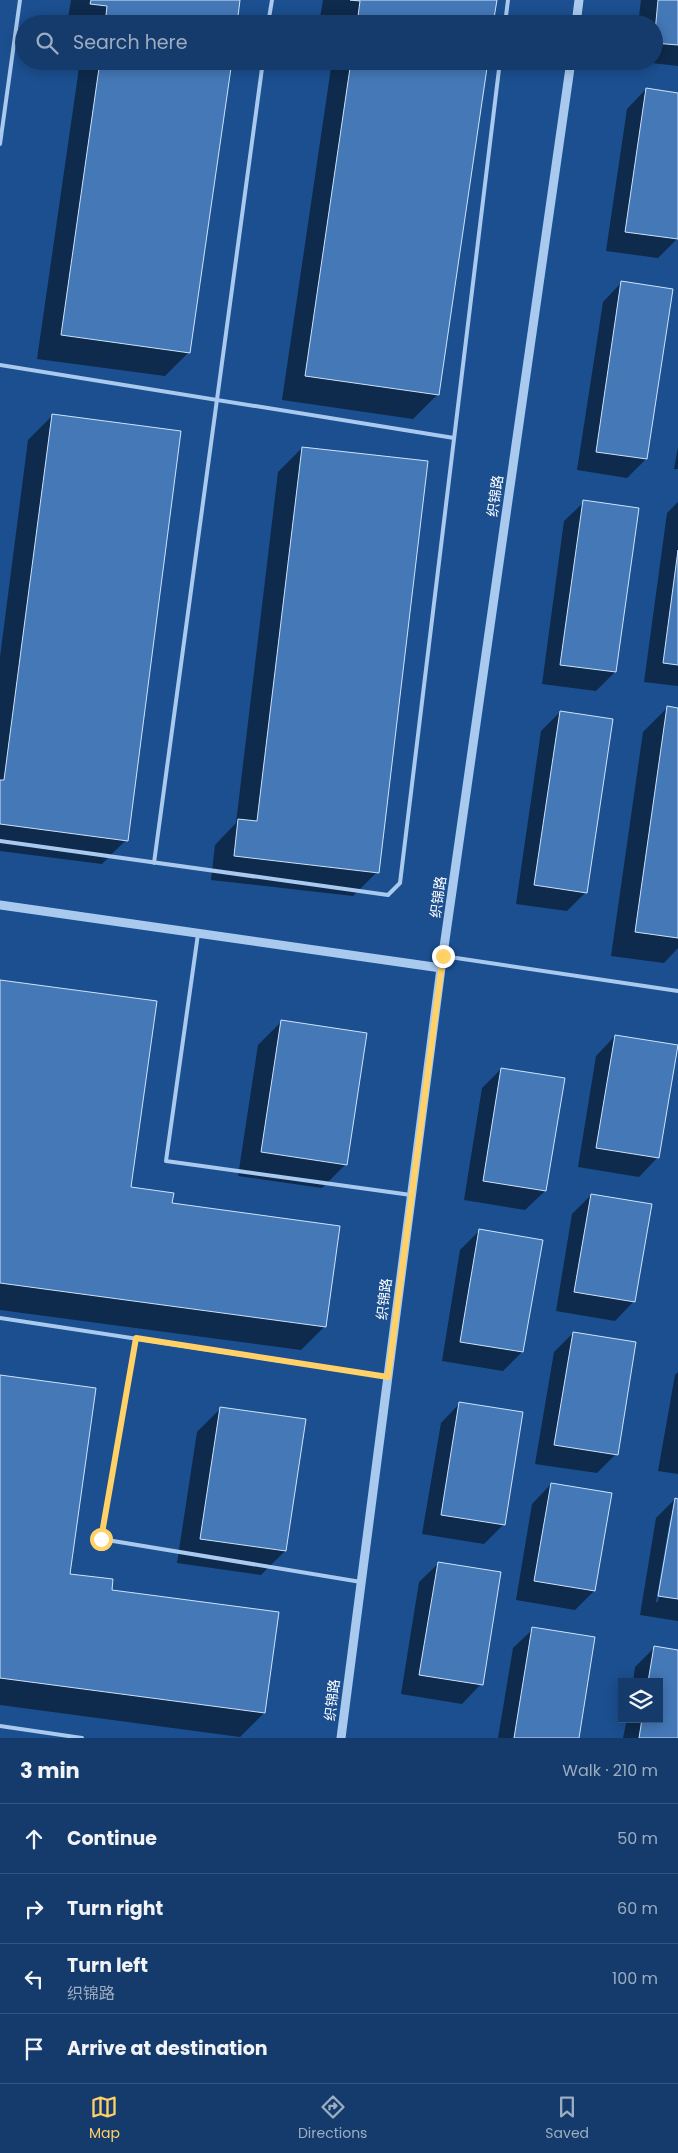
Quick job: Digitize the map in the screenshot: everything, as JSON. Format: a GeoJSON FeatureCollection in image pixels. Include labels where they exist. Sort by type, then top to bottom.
{"type":"FeatureCollection","features":[{"type":"Feature","properties":{"kind":"street"},"geometry":{"type":"LineString","coordinates":[[577,15],[579,0]]}},
{"type":"Feature","properties":{"kind":"street","name":"织锦路"},"geometry":{"type":"LineString","coordinates":[[341,1738],[441,968],[570,70]]}},
{"type":"Feature","properties":{"kind":"street"},"geometry":{"type":"LineString","coordinates":[[0,905],[441,968]]}},
{"type":"Feature","properties":{"kind":"lane"},"geometry":{"type":"LineString","coordinates":[[18,15],[20,0]]}},
{"type":"Feature","properties":{"kind":"lane"},"geometry":{"type":"LineString","coordinates":[[270,15],[272,0]]}},
{"type":"Feature","properties":{"kind":"lane"},"geometry":{"type":"LineString","coordinates":[[506,15],[508,0]]}},
{"type":"Feature","properties":{"kind":"lane"},"geometry":{"type":"LineString","coordinates":[[0,144],[15,36]]}},
{"type":"Feature","properties":{"kind":"lane"},"geometry":{"type":"LineString","coordinates":[[154,863],[262,70]]}},
{"type":"Feature","properties":{"kind":"lane"},"geometry":{"type":"LineString","coordinates":[[0,841],[388,895],[400,883],[499,70]]}},
{"type":"Feature","properties":{"kind":"lane"},"geometry":{"type":"LineString","coordinates":[[0,365],[454,438]]}},
{"type":"Feature","properties":{"kind":"lane"},"geometry":{"type":"LineString","coordinates":[[198,933],[166,1162],[412,1195]]}},
{"type":"Feature","properties":{"kind":"lane"},"geometry":{"type":"LineString","coordinates":[[443,956],[678,991]]}},
{"type":"Feature","properties":{"kind":"lane"},"geometry":{"type":"LineString","coordinates":[[0,1318],[388,1377]]}},
{"type":"Feature","properties":{"kind":"lane"},"geometry":{"type":"LineString","coordinates":[[136,1338],[101,1539],[361,1582]]}},
{"type":"Feature","properties":{"kind":"lane"},"geometry":{"type":"LineString","coordinates":[[0,1726],[82,1738]]}},
{"type":"Feature","properties":{"kind":"building"},"geometry":{"type":"Polygon","coordinates":[[[91,0],[240,0],[238,15],[106,15],[107,6],[90,4],[91,0]]]}},
{"type":"Feature","properties":{"kind":"building"},"geometry":{"type":"Polygon","coordinates":[[[350,0],[497,0],[494,15],[358,15],[360,1],[350,0]]]}},
{"type":"Feature","properties":{"kind":"building"},"geometry":{"type":"Polygon","coordinates":[[[658,0],[678,0],[678,45],[663,44],[663,15],[657,15],[658,0]]]}},
{"type":"Feature","properties":{"kind":"building"},"geometry":{"type":"Polygon","coordinates":[[[99,70],[231,70],[190,353],[61,335],[99,70]]]}},
{"type":"Feature","properties":{"kind":"building"},"geometry":{"type":"Polygon","coordinates":[[[350,70],[487,70],[439,395],[305,376],[350,70]]]}},
{"type":"Feature","properties":{"kind":"building"},"geometry":{"type":"Polygon","coordinates":[[[646,88],[678,93],[678,239],[625,232],[646,88]]]}},
{"type":"Feature","properties":{"kind":"building"},"geometry":{"type":"Polygon","coordinates":[[[621,281],[673,289],[647,459],[596,452],[621,281]]]}},
{"type":"Feature","properties":{"kind":"building"},"geometry":{"type":"Polygon","coordinates":[[[52,414],[181,431],[128,841],[0,824],[0,780],[4,780],[52,414]]]}},
{"type":"Feature","properties":{"kind":"building"},"geometry":{"type":"Polygon","coordinates":[[[302,447],[428,461],[379,873],[234,856],[238,819],[257,821],[302,447]]]}},
{"type":"Feature","properties":{"kind":"building"},"geometry":{"type":"Polygon","coordinates":[[[583,500],[639,508],[616,672],[560,665],[583,500]]]}},
{"type":"Feature","properties":{"kind":"building"},"geometry":{"type":"Polygon","coordinates":[[[678,550],[678,665],[663,663],[678,550]]]}},
{"type":"Feature","properties":{"kind":"building"},"geometry":{"type":"Polygon","coordinates":[[[667,706],[678,708],[678,938],[635,932],[667,706]]]}},
{"type":"Feature","properties":{"kind":"building"},"geometry":{"type":"Polygon","coordinates":[[[560,711],[613,719],[587,893],[534,885],[560,711]]]}},
{"type":"Feature","properties":{"kind":"building"},"geometry":{"type":"Polygon","coordinates":[[[0,980],[157,1001],[131,1187],[174,1193],[172,1203],[340,1226],[326,1327],[0,1283],[0,980]]]}},
{"type":"Feature","properties":{"kind":"building"},"geometry":{"type":"Polygon","coordinates":[[[281,1020],[367,1033],[347,1165],[261,1152],[281,1020]]]}},
{"type":"Feature","properties":{"kind":"building"},"geometry":{"type":"Polygon","coordinates":[[[615,1035],[678,1045],[659,1158],[596,1148],[615,1035]]]}},
{"type":"Feature","properties":{"kind":"building"},"geometry":{"type":"Polygon","coordinates":[[[501,1068],[565,1078],[546,1191],[483,1181],[501,1068]]]}},
{"type":"Feature","properties":{"kind":"building"},"geometry":{"type":"Polygon","coordinates":[[[591,1194],[652,1204],[635,1302],[574,1292],[591,1194]]]}},
{"type":"Feature","properties":{"kind":"building"},"geometry":{"type":"Polygon","coordinates":[[[479,1229],[543,1240],[523,1352],[460,1342],[479,1229]]]}},
{"type":"Feature","properties":{"kind":"building"},"geometry":{"type":"Polygon","coordinates":[[[573,1332],[636,1342],[618,1455],[554,1445],[573,1332]]]}},
{"type":"Feature","properties":{"kind":"building"},"geometry":{"type":"Polygon","coordinates":[[[0,1375],[96,1388],[70,1574],[113,1579],[112,1590],[279,1612],[265,1713],[0,1678],[0,1375]]]}},
{"type":"Feature","properties":{"kind":"building"},"geometry":{"type":"Polygon","coordinates":[[[459,1402],[523,1412],[505,1525],[441,1515],[459,1402]]]}},
{"type":"Feature","properties":{"kind":"building"},"geometry":{"type":"Polygon","coordinates":[[[220,1407],[306,1419],[286,1551],[200,1539],[220,1407]]]}},
{"type":"Feature","properties":{"kind":"building"},"geometry":{"type":"Polygon","coordinates":[[[551,1483],[612,1493],[595,1591],[534,1581],[551,1483]]]}},
{"type":"Feature","properties":{"kind":"building"},"geometry":{"type":"Polygon","coordinates":[[[675,1498],[678,1499],[678,1599],[658,1596],[675,1498]]]}},
{"type":"Feature","properties":{"kind":"building"},"geometry":{"type":"Polygon","coordinates":[[[438,1562],[501,1572],[483,1685],[419,1675],[438,1562]]]}},
{"type":"Feature","properties":{"kind":"building"},"geometry":{"type":"Polygon","coordinates":[[[532,1627],[595,1637],[579,1738],[514,1738],[532,1627]]]}},
{"type":"Feature","properties":{"kind":"building"},"geometry":{"type":"Polygon","coordinates":[[[654,1646],[678,1650],[678,1738],[639,1738],[641,1723],[663,1723],[663,1678],[649,1678],[654,1646]]]}},
{"type":"Feature","properties":{"kind":"route"},"geometry":{"type":"LineString","coordinates":[[101,1539],[136,1338],[388,1377],[443,956]]}}]}
